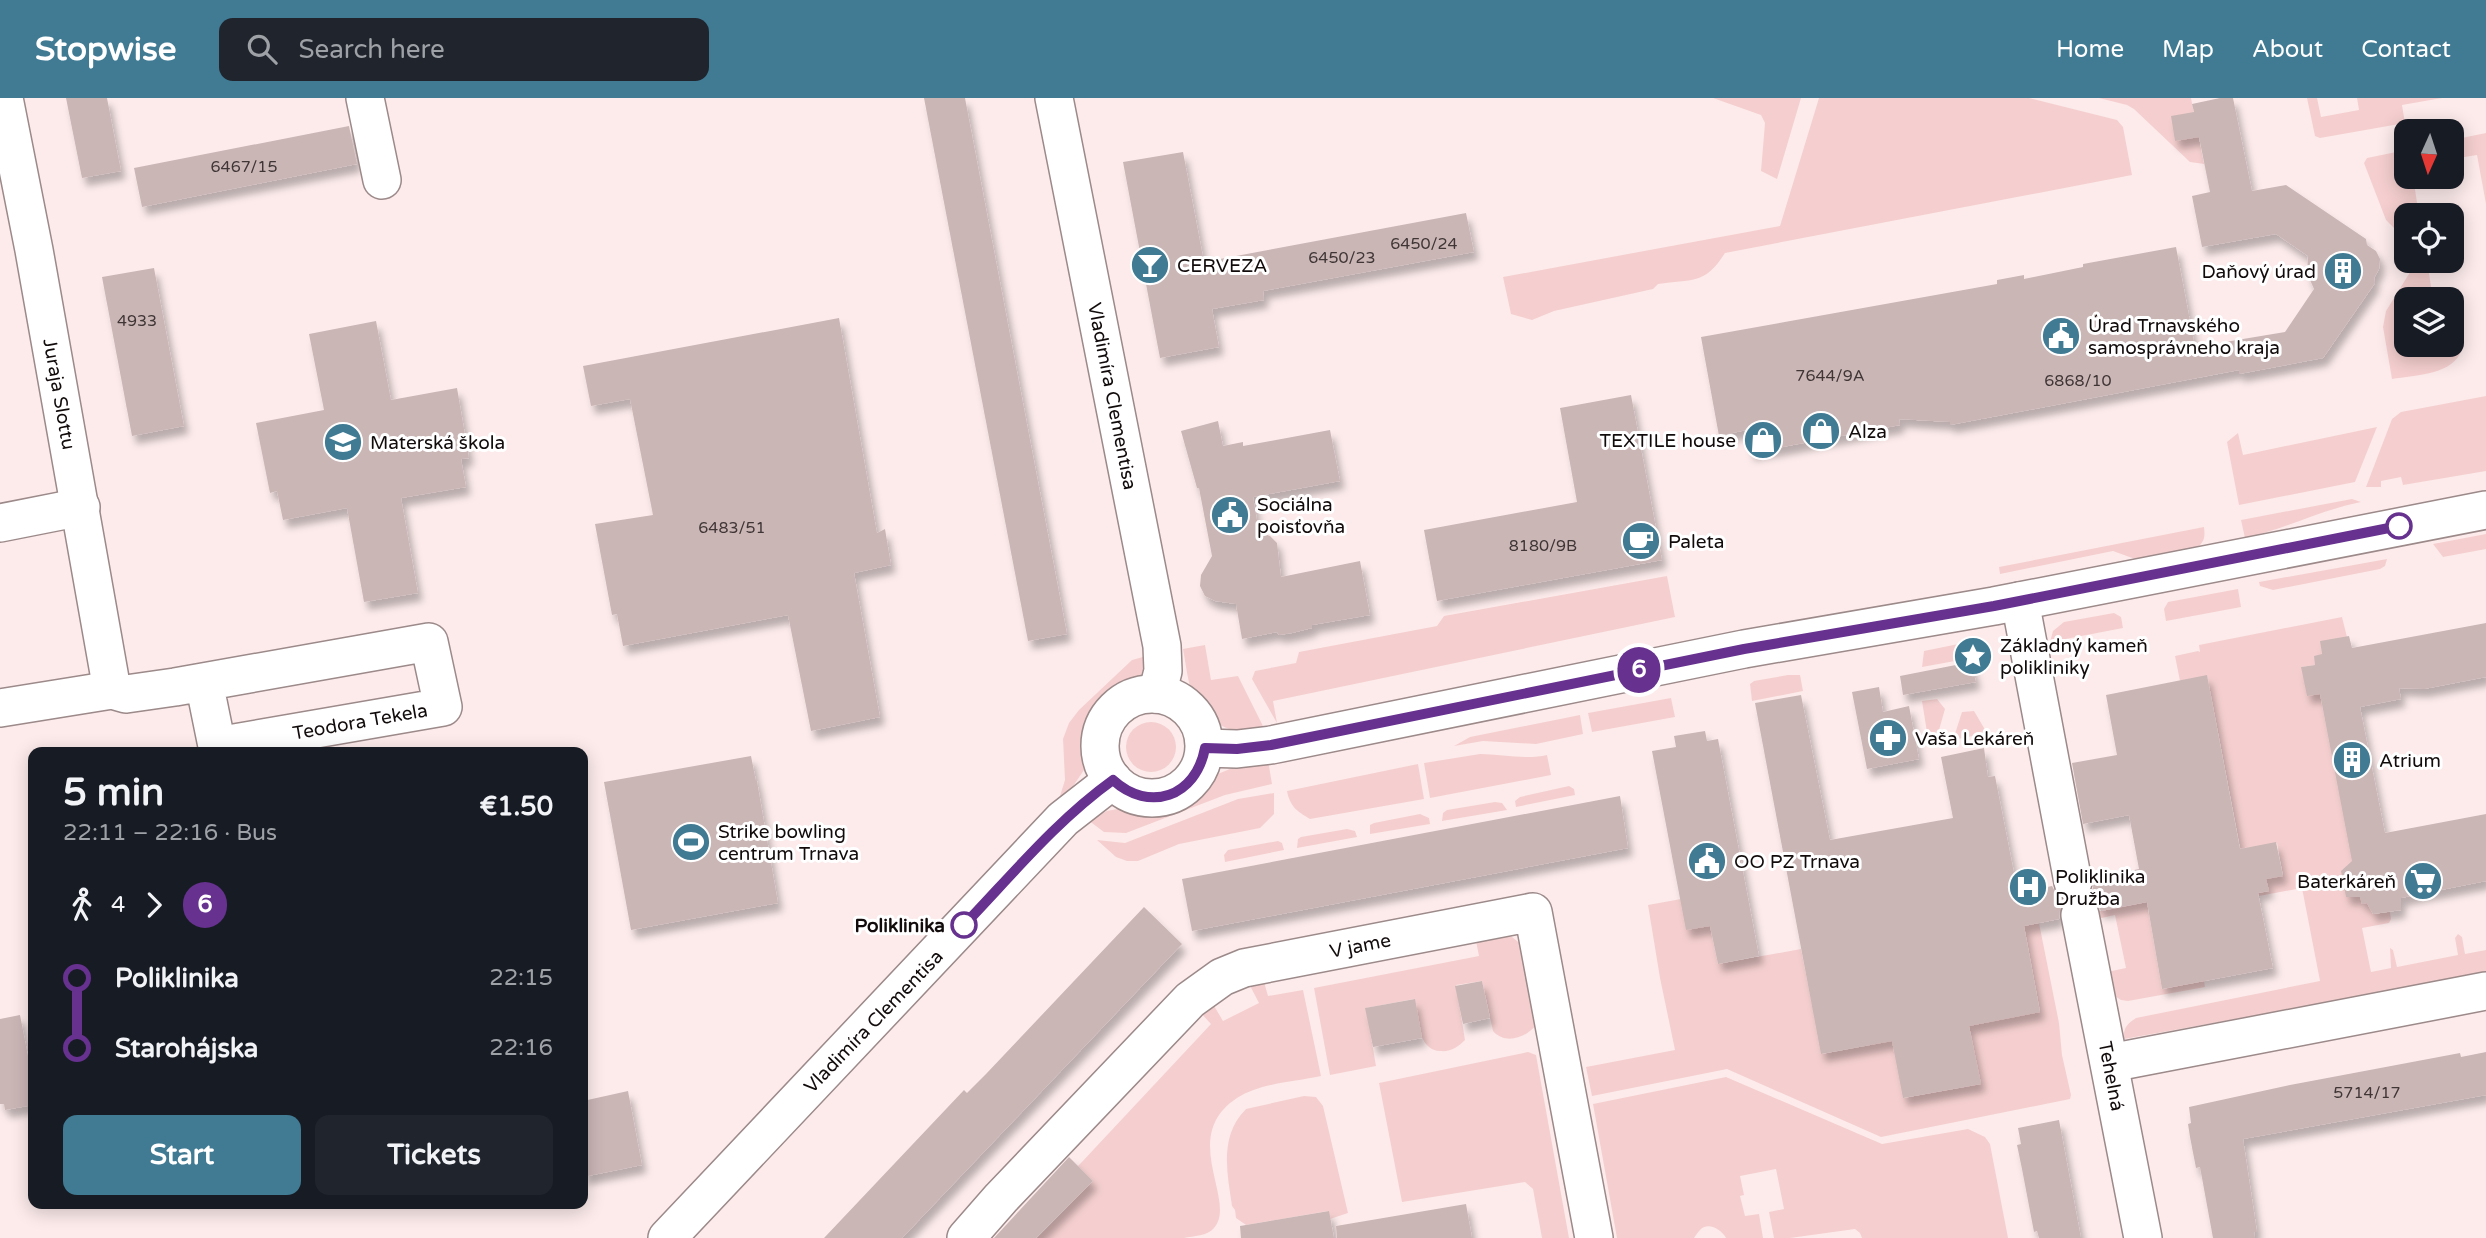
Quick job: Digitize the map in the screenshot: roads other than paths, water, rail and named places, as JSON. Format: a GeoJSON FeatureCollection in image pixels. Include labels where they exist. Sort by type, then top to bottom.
{"type":"FeatureCollection","features":[{"type":"Feature","properties":{"kind":"street","name":"Juraja Slottu"},"geometry":{"type":"LineString","coordinates":[[4,98],[8,169],[81,508],[112,690]]}},
{"type":"Feature","properties":{"kind":"street"},"geometry":{"type":"LineString","coordinates":[[365,98],[382,180]]}},
{"type":"Feature","properties":{"kind":"street","name":"Vladimíra Clementisa"},"geometry":{"type":"LineString","coordinates":[[1054,98],[1162,646],[1163,671],[1157,694]]}},
{"type":"Feature","properties":{"kind":"street"},"geometry":{"type":"LineString","coordinates":[[0,523],[81,508]]}},
{"type":"Feature","properties":{"kind":"street"},"geometry":{"type":"LineString","coordinates":[[1205,748],[1237,749],[1271,745],[1744,649],[2020,601],[2486,510]]}},
{"type":"Feature","properties":{"kind":"street","name":"Tehelná"},"geometry":{"type":"LineString","coordinates":[[2020,601],[2143,1238]]}},
{"type":"Feature","properties":{"kind":"street","name":"Teodora Tekela"},"geometry":{"type":"LineString","coordinates":[[0,708],[112,690],[127,694],[429,642],[443,707],[217,746],[204,682]]}},
{"type":"Feature","properties":{"kind":"street"},"geometry":{"type":"LineString","coordinates":[[1157,694],[1177,700],[1192,712],[1202,729],[1205,748],[1194,777],[1179,791],[1169,795],[1139,796],[1120,787],[1113,780],[1101,754],[1101,735],[1108,718],[1121,704],[1139,695],[1157,694]]}},
{"type":"Feature","properties":{"kind":"street","name":"Vladimíra Clementisa"},"geometry":{"type":"LineString","coordinates":[[667,1238],[1063,819],[1113,780]]}},
{"type":"Feature","properties":{"kind":"street","name":"V jame"},"geometry":{"type":"LineString","coordinates":[[966,1238],[1190,1000],[1222,977],[1244,968],[1533,912],[1594,1238]]}},
{"type":"Feature","properties":{"kind":"street"},"geometry":{"type":"LineString","coordinates":[[2110,1063],[2486,991]]}},
{"type":"Feature","properties":{"kind":"place","name":"CERVEZA"},"geometry":{"type":"Point","coordinates":[1150,265]}},
{"type":"Feature","properties":{"kind":"place","name":"Daňový úrad"},"geometry":{"type":"Point","coordinates":[2343,271]}},
{"type":"Feature","properties":{"kind":"place","name":"Úrad Trnavského samosprávneho kraja"},"geometry":{"type":"Point","coordinates":[2061,336]}},
{"type":"Feature","properties":{"kind":"place","name":"Alza"},"geometry":{"type":"Point","coordinates":[1821,431]}},
{"type":"Feature","properties":{"kind":"place","name":"TEXTILE house"},"geometry":{"type":"Point","coordinates":[1763,440]}},
{"type":"Feature","properties":{"kind":"place","name":"Materská škola"},"geometry":{"type":"Point","coordinates":[343,442]}},
{"type":"Feature","properties":{"kind":"place","name":"Sociálna poisťovňa"},"geometry":{"type":"Point","coordinates":[1230,515]}},
{"type":"Feature","properties":{"kind":"place","name":"Paleta"},"geometry":{"type":"Point","coordinates":[1641,541]}},
{"type":"Feature","properties":{"kind":"place","name":"Základný kameň polikliniky"},"geometry":{"type":"Point","coordinates":[1973,656]}},
{"type":"Feature","properties":{"kind":"place","name":"Vaša Lekáreň"},"geometry":{"type":"Point","coordinates":[1888,738]}},
{"type":"Feature","properties":{"kind":"place","name":"Atrium"},"geometry":{"type":"Point","coordinates":[2352,760]}},
{"type":"Feature","properties":{"kind":"place","name":"Strike bowling centrum Trnava"},"geometry":{"type":"Point","coordinates":[691,842]}},
{"type":"Feature","properties":{"kind":"place","name":"OO PZ Trnava"},"geometry":{"type":"Point","coordinates":[1707,861]}},
{"type":"Feature","properties":{"kind":"place","name":"Baterkáreň"},"geometry":{"type":"Point","coordinates":[2423,881]}},
{"type":"Feature","properties":{"kind":"place","name":"Poliklinika Družba"},"geometry":{"type":"Point","coordinates":[2028,887]}},
{"type":"Feature","properties":{"kind":"place","name":"Poliklinika"},"geometry":{"type":"Point","coordinates":[964,925]}}]}
